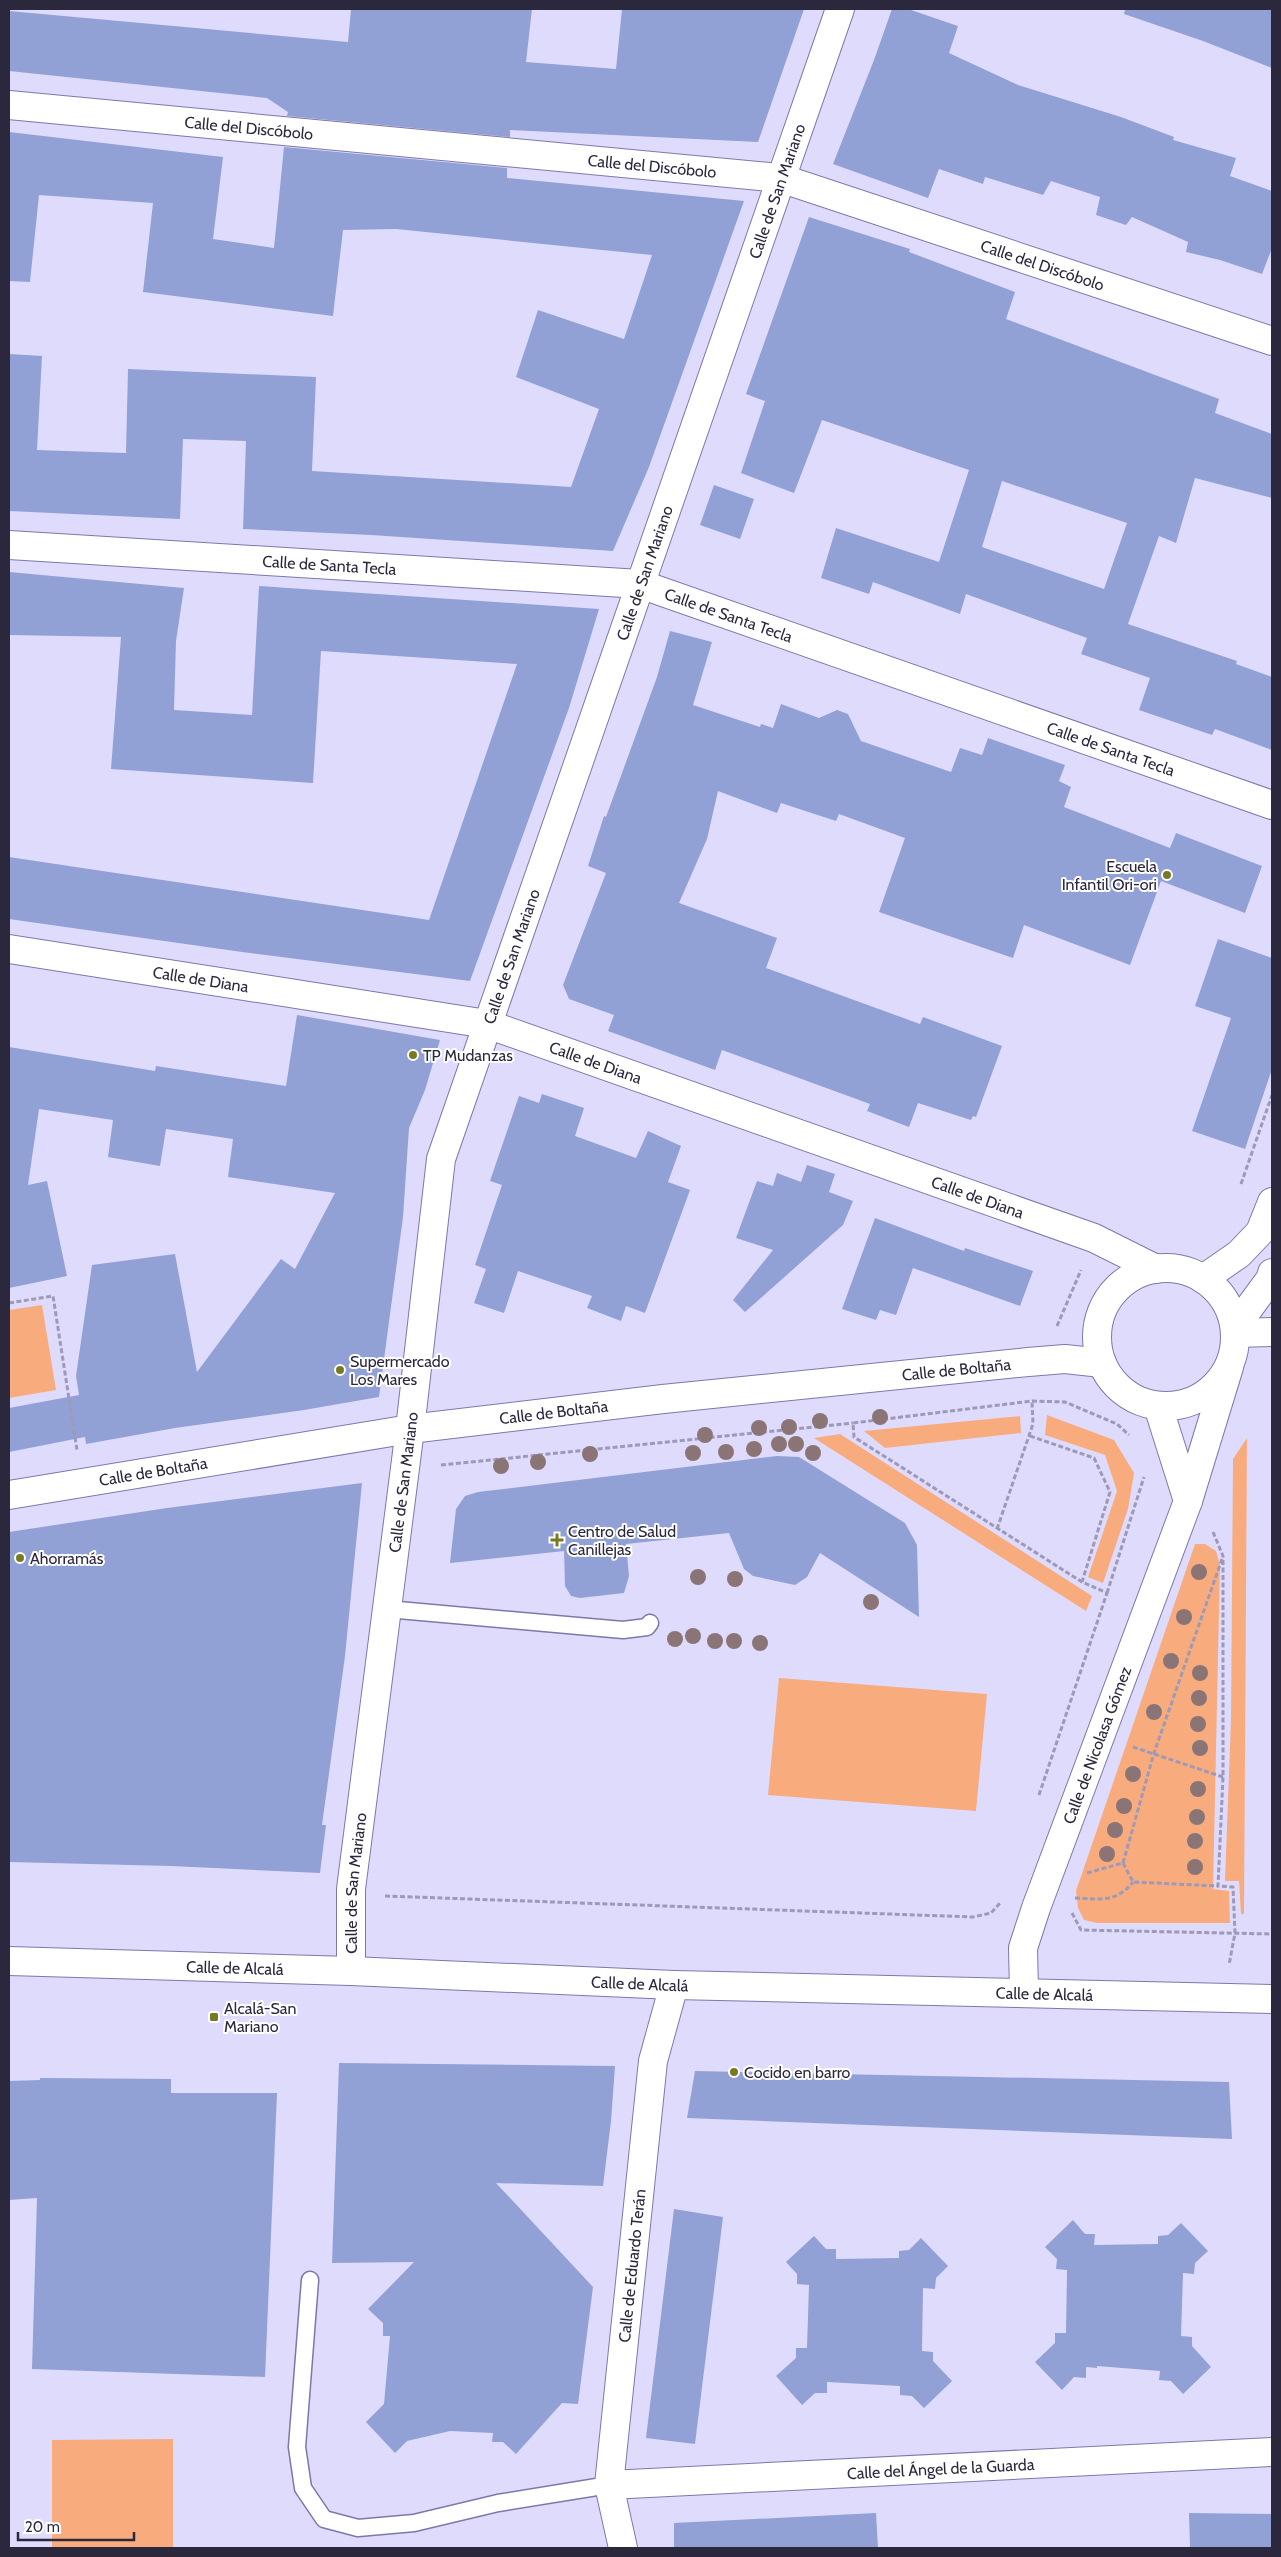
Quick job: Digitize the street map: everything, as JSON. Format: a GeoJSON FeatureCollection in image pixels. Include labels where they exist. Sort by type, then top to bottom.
{"type":"FeatureCollection","features":[{"type":"Feature","properties":{"kind":"street","name":"Calle de San Mariano"},"geometry":{"type":"LineString","coordinates":[[351,1971],[351,1889],[410,1429],[441,1158],[840,9]]}},
{"type":"Feature","properties":{"kind":"street","name":"Calle del Discóbolo"},"geometry":{"type":"LineString","coordinates":[[9,104],[780,178],[1272,341]]}},
{"type":"Feature","properties":{"kind":"street","name":"Calle de Santa Tecla"},"geometry":{"type":"LineString","coordinates":[[9,544],[640,584],[1272,805]]}},
{"type":"Feature","properties":{"kind":"street","name":"Calle de Diana"},"geometry":{"type":"LineString","coordinates":[[9,949],[487,1024],[1094,1238],[1156,1269]]}},
{"type":"Feature","properties":{"kind":"street"},"geometry":{"type":"LineString","coordinates":[[1202,1279],[1239,1254],[1260,1232],[1272,1202]]}},
{"type":"Feature","properties":{"kind":"street"},"geometry":{"type":"LineString","coordinates":[[1172,1268],[1188,1272],[1202,1279],[1218,1292],[1229,1308],[1235,1330],[1234,1350],[1229,1367],[1216,1385],[1199,1398],[1179,1405],[1158,1406],[1140,1401],[1124,1392],[1111,1379],[1102,1363],[1098,1346],[1098,1328],[1102,1311],[1111,1296],[1124,1283],[1139,1274],[1156,1269],[1172,1268]]}},
{"type":"Feature","properties":{"kind":"street"},"geometry":{"type":"LineString","coordinates":[[1235,1330],[1271,1278],[1272,1273]]}},
{"type":"Feature","properties":{"kind":"street"},"geometry":{"type":"LineString","coordinates":[[1235,1330],[1272,1332]]}},
{"type":"Feature","properties":{"kind":"street","name":"Calle de Boltaña"},"geometry":{"type":"LineString","coordinates":[[9,1495],[410,1429],[663,1399],[1065,1358],[1102,1363]]}},
{"type":"Feature","properties":{"kind":"street","name":"Calle de Nicolasa Gómez"},"geometry":{"type":"LineString","coordinates":[[1024,1992],[1023,1948],[1036,1908],[1188,1501],[1229,1367]]}},
{"type":"Feature","properties":{"kind":"street"},"geometry":{"type":"LineString","coordinates":[[1158,1406],[1161,1450],[1188,1501]]}},
{"type":"Feature","properties":{"kind":"street","name":"Calle de Alcalá"},"geometry":{"type":"LineString","coordinates":[[9,1961],[351,1971],[674,1985],[1272,1999]]}},
{"type":"Feature","properties":{"kind":"street","name":"Calle de Eduardo Terán"},"geometry":{"type":"LineString","coordinates":[[623,2548],[609,2485],[652,2061],[674,1985]]}},
{"type":"Feature","properties":{"kind":"street","name":"Calle del Ángel de la Guarda"},"geometry":{"type":"LineString","coordinates":[[609,2485],[1272,2452]]}},
{"type":"Feature","properties":{"kind":"lane"},"geometry":{"type":"LineString","coordinates":[[387,1609],[623,1630],[647,1627],[650,1624]]}},
{"type":"Feature","properties":{"kind":"lane"},"geometry":{"type":"LineString","coordinates":[[310,2280],[297,2447],[303,2488],[324,2519],[358,2528],[414,2523],[498,2502],[609,2485]]}},
{"type":"Feature","properties":{"kind":"path"},"geometry":{"type":"LineString","coordinates":[[1241,1185],[1272,1095]]}},
{"type":"Feature","properties":{"kind":"path"},"geometry":{"type":"LineString","coordinates":[[9,1303],[53,1296],[82,1482]]}},
{"type":"Feature","properties":{"kind":"path"},"geometry":{"type":"LineString","coordinates":[[997,1529],[1033,1424],[1028,1362]]}},
{"type":"Feature","properties":{"kind":"path"},"geometry":{"type":"LineString","coordinates":[[435,1465],[853,1423],[1032,1400],[1065,1402],[1117,1424],[1161,1450],[1107,1593],[1038,1798]]}},
{"type":"Feature","properties":{"kind":"path"},"geometry":{"type":"LineString","coordinates":[[853,1423],[854,1437],[1082,1582],[1107,1593]]}},
{"type":"Feature","properties":{"kind":"path"},"geometry":{"type":"LineString","coordinates":[[1030,1436],[1094,1458],[1110,1492],[1082,1582]]}},
{"type":"Feature","properties":{"kind":"path"},"geometry":{"type":"LineString","coordinates":[[1210,1524],[1223,1556],[1223,1778],[1218,1886]]}},
{"type":"Feature","properties":{"kind":"path"},"geometry":{"type":"LineString","coordinates":[[1133,1882],[1122,1863],[1154,1753],[1223,1556]]}},
{"type":"Feature","properties":{"kind":"path"},"geometry":{"type":"LineString","coordinates":[[1130,1746],[1223,1778]]}},
{"type":"Feature","properties":{"kind":"path"},"geometry":{"type":"LineString","coordinates":[[1084,1874],[1122,1863]]}},
{"type":"Feature","properties":{"kind":"path"},"geometry":{"type":"LineString","coordinates":[[1133,1882],[1233,1887],[1235,1933],[1223,1997]]}},
{"type":"Feature","properties":{"kind":"path"},"geometry":{"type":"LineString","coordinates":[[1075,1898],[1106,1899],[1124,1893],[1133,1882]]}},
{"type":"Feature","properties":{"kind":"path"},"geometry":{"type":"LineString","coordinates":[[1081,1890],[1075,1898],[1072,1912],[1081,1930],[1272,1934]]}},
{"type":"Feature","properties":{"kind":"path"},"geometry":{"type":"LineString","coordinates":[[383,1893],[385,1897],[972,1917],[991,1913],[1003,1901],[1036,1908],[1072,1912]]}},
{"type":"Feature","properties":{"kind":"shaded area"},"geometry":{"type":"Polygon","coordinates":[[[42,1305],[56,1390],[9,1398],[9,1310],[42,1305]]]}},
{"type":"Feature","properties":{"kind":"shaded area"},"geometry":{"type":"Polygon","coordinates":[[[1047,1415],[1114,1440],[1134,1473],[1128,1509],[1103,1583],[1088,1577],[1117,1491],[1105,1455],[1045,1435],[1047,1415]]]}},
{"type":"Feature","properties":{"kind":"shaded area"},"geometry":{"type":"Polygon","coordinates":[[[1020,1416],[1021,1433],[885,1448],[864,1431],[1020,1416]]]}},
{"type":"Feature","properties":{"kind":"shaded area"},"geometry":{"type":"Polygon","coordinates":[[[840,1434],[1092,1596],[1086,1611],[814,1438],[840,1434]]]}},
{"type":"Feature","properties":{"kind":"shaded area"},"geometry":{"type":"Polygon","coordinates":[[[1247,1438],[1244,1914],[1241,1914],[1239,1881],[1225,1881],[1231,1720],[1233,1459],[1247,1438]]]}},
{"type":"Feature","properties":{"kind":"shaded area"},"geometry":{"type":"Polygon","coordinates":[[[1195,1544],[1205,1544],[1216,1551],[1220,1565],[1213,1889],[1229,1891],[1230,1923],[1097,1923],[1084,1920],[1078,1908],[1076,1891],[1195,1544]]]}},
{"type":"Feature","properties":{"kind":"shaded area"},"geometry":{"type":"Polygon","coordinates":[[[779,1678],[987,1694],[976,1811],[768,1795],[779,1678]]]}},
{"type":"Feature","properties":{"kind":"shaded area"},"geometry":{"type":"Polygon","coordinates":[[[173,2439],[173,2548],[52,2548],[52,2440],[173,2439]]]}},
{"type":"Feature","properties":{"kind":"building"},"geometry":{"type":"Polygon","coordinates":[[[351,9],[532,9],[526,62],[616,69],[622,9],[804,9],[758,142],[510,130],[510,137],[287,116],[288,112],[267,98],[9,71],[9,11],[348,42],[351,9]]]}},
{"type":"Feature","properties":{"kind":"building"},"geometry":{"type":"Polygon","coordinates":[[[892,9],[908,9],[958,26],[949,53],[1018,85],[1121,117],[1174,137],[1173,140],[1236,158],[1230,176],[1272,191],[1272,248],[1262,274],[1220,260],[1186,252],[1188,242],[1132,217],[1126,225],[1096,215],[1100,197],[1051,181],[1043,195],[985,177],[983,184],[939,169],[928,198],[833,164],[892,9]]]}},
{"type":"Feature","properties":{"kind":"building"},"geometry":{"type":"Polygon","coordinates":[[[1125,9],[1272,9],[1272,68],[1203,41],[1124,14],[1125,9]]]}},
{"type":"Feature","properties":{"kind":"building"},"geometry":{"type":"Polygon","coordinates":[[[9,132],[223,157],[213,239],[274,248],[284,147],[507,168],[507,178],[744,201],[649,467],[613,551],[371,535],[243,529],[246,441],[183,439],[180,519],[9,511],[9,354],[42,356],[37,450],[126,453],[128,369],[316,377],[312,471],[571,487],[599,409],[516,377],[538,310],[624,339],[652,255],[396,229],[343,230],[333,316],[143,292],[153,203],[39,195],[30,282],[9,281],[9,132]]]}},
{"type":"Feature","properties":{"kind":"building"},"geometry":{"type":"Polygon","coordinates":[[[809,217],[910,249],[909,252],[1015,292],[1006,319],[1219,399],[1215,413],[1272,434],[1272,498],[1195,478],[1176,543],[1159,536],[1128,624],[1237,661],[1236,664],[1272,677],[1272,750],[1215,729],[1212,735],[1139,710],[1150,678],[1081,654],[1087,638],[966,594],[960,614],[873,582],[869,594],[821,578],[836,528],[939,562],[969,470],[822,420],[794,493],[741,473],[765,401],[746,394],[809,217]],[[1002,481],[982,547],[1104,589],[1127,523],[1002,481]]]}},
{"type":"Feature","properties":{"kind":"building"},"geometry":{"type":"Polygon","coordinates":[[[714,485],[754,499],[740,539],[700,525],[714,485]]]}},
{"type":"Feature","properties":{"kind":"building"},"geometry":{"type":"Polygon","coordinates":[[[9,572],[184,588],[176,641],[174,710],[252,715],[259,586],[599,609],[569,708],[470,981],[242,952],[9,919],[9,857],[429,920],[517,664],[321,651],[313,783],[111,769],[121,637],[9,635],[9,572]]]}},
{"type":"Feature","properties":{"kind":"building"},"geometry":{"type":"Polygon","coordinates":[[[670,631],[712,642],[693,705],[760,727],[761,724],[773,728],[781,704],[819,718],[837,710],[848,714],[861,741],[951,772],[960,748],[982,755],[988,738],[1065,765],[1059,781],[1071,787],[1064,807],[1170,848],[1176,833],[1262,866],[1245,913],[1161,881],[1130,965],[1024,925],[1013,958],[879,912],[905,838],[839,814],[836,821],[781,803],[777,813],[718,791],[707,839],[679,903],[777,938],[766,968],[920,1024],[923,1017],[1002,1046],[976,1117],[973,1116],[971,1120],[918,1103],[909,1127],[867,1111],[870,1104],[722,1050],[715,1070],[608,1031],[614,1015],[569,999],[563,985],[606,873],[588,866],[604,816],[606,817],[657,677],[670,631]]]}},
{"type":"Feature","properties":{"kind":"building"},"geometry":{"type":"Polygon","coordinates":[[[1218,939],[1272,958],[1272,1069],[1245,1149],[1192,1131],[1231,1018],[1195,1006],[1218,939]]]}},
{"type":"Feature","properties":{"kind":"building"},"geometry":{"type":"Polygon","coordinates":[[[297,1015],[440,1040],[425,1090],[409,1128],[403,1217],[379,1397],[304,1410],[175,1428],[86,1444],[85,1437],[9,1452],[9,1408],[79,1395],[76,1376],[92,1265],[175,1254],[197,1372],[281,1259],[295,1269],[335,1193],[228,1177],[233,1139],[166,1129],[160,1166],[108,1157],[113,1120],[39,1109],[28,1185],[47,1181],[67,1276],[9,1288],[9,1047],[155,1071],[156,1066],[286,1086],[297,1015]]]}},
{"type":"Feature","properties":{"kind":"building"},"geometry":{"type":"Polygon","coordinates":[[[542,1094],[584,1108],[575,1136],[636,1158],[648,1131],[681,1146],[668,1182],[690,1190],[645,1313],[626,1306],[621,1321],[587,1308],[592,1296],[518,1271],[504,1313],[474,1303],[486,1269],[475,1265],[502,1185],[490,1181],[519,1096],[539,1103],[542,1094]]]}},
{"type":"Feature","properties":{"kind":"building"},"geometry":{"type":"Polygon","coordinates":[[[807,1165],[835,1174],[829,1192],[853,1201],[843,1225],[745,1312],[733,1300],[773,1250],[736,1238],[757,1181],[773,1186],[777,1173],[801,1182],[807,1165]]]}},
{"type":"Feature","properties":{"kind":"building"},"geometry":{"type":"Polygon","coordinates":[[[875,1218],[964,1251],[965,1248],[1033,1271],[1020,1306],[913,1268],[896,1315],[880,1310],[876,1320],[842,1309],[875,1218]]]}},
{"type":"Feature","properties":{"kind":"building","name":"Centro de Salud Canillejas"},"geometry":{"type":"Polygon","coordinates":[[[777,1456],[799,1457],[905,1523],[917,1545],[919,1617],[820,1553],[807,1577],[795,1585],[753,1576],[744,1569],[729,1533],[626,1544],[629,1576],[624,1593],[580,1598],[571,1596],[565,1586],[564,1551],[450,1563],[456,1509],[465,1496],[478,1492],[777,1456]]]}},
{"type":"Feature","properties":{"kind":"building"},"geometry":{"type":"Polygon","coordinates":[[[362,1483],[345,1656],[322,1825],[326,1825],[320,1873],[171,1866],[9,1862],[9,1532],[167,1508],[362,1483]]]}},
{"type":"Feature","properties":{"kind":"building"},"geometry":{"type":"Polygon","coordinates":[[[339,2063],[615,2066],[603,2186],[496,2183],[593,2287],[578,2404],[562,2403],[516,2454],[503,2442],[492,2442],[493,2433],[450,2431],[407,2441],[395,2453],[366,2422],[384,2404],[390,2336],[383,2336],[383,2323],[368,2309],[414,2262],[332,2263],[339,2063]]]}},
{"type":"Feature","properties":{"kind":"building"},"geometry":{"type":"Polygon","coordinates":[[[695,2071],[1229,2082],[1232,2139],[687,2118],[695,2071]]]}},
{"type":"Feature","properties":{"kind":"building"},"geometry":{"type":"Polygon","coordinates":[[[40,2078],[171,2079],[171,2093],[277,2093],[265,2377],[32,2369],[37,2198],[9,2200],[9,2081],[40,2080],[40,2078]]]}},
{"type":"Feature","properties":{"kind":"building"},"geometry":{"type":"Polygon","coordinates":[[[674,2209],[723,2217],[695,2444],[646,2438],[674,2209]]]}},
{"type":"Feature","properties":{"kind":"building"},"geometry":{"type":"Polygon","coordinates":[[[1073,2220],[1085,2234],[1095,2234],[1094,2245],[1158,2244],[1158,2236],[1168,2235],[1181,2223],[1208,2251],[1195,2263],[1194,2274],[1183,2273],[1181,2336],[1192,2337],[1192,2346],[1211,2367],[1183,2394],[1171,2381],[1159,2380],[1160,2371],[1097,2366],[1097,2368],[1086,2367],[1086,2378],[1074,2377],[1062,2390],[1035,2362],[1055,2343],[1055,2333],[1066,2333],[1067,2270],[1056,2269],[1057,2259],[1045,2247],[1073,2220]]]}},
{"type":"Feature","properties":{"kind":"building"},"geometry":{"type":"Polygon","coordinates":[[[814,2236],[826,2249],[836,2249],[836,2259],[899,2258],[899,2251],[909,2250],[921,2238],[948,2266],[936,2278],[935,2289],[923,2288],[922,2351],[933,2352],[933,2361],[952,2381],[924,2408],[912,2396],[900,2395],[900,2386],[827,2382],[827,2393],[815,2393],[802,2405],[776,2376],[796,2358],[796,2348],[807,2348],[809,2285],[797,2284],[797,2274],[786,2262],[814,2236]]]}},
{"type":"Feature","properties":{"kind":"building"},"geometry":{"type":"Polygon","coordinates":[[[876,2513],[878,2548],[674,2548],[674,2523],[876,2513]]]}},
{"type":"Feature","properties":{"kind":"building"},"geometry":{"type":"Polygon","coordinates":[[[1189,2513],[1272,2514],[1272,2548],[1190,2548],[1189,2513]]]}},
{"type":"Feature","properties":{"kind":"place","name":"Escuela Infantil Ori-ori"},"geometry":{"type":"Point","coordinates":[1167,875]}},
{"type":"Feature","properties":{"kind":"place","name":"TP Mudanzas"},"geometry":{"type":"Point","coordinates":[413,1055]}},
{"type":"Feature","properties":{"kind":"place","name":"Supermercado Los Mares"},"geometry":{"type":"Point","coordinates":[340,1370]}},
{"type":"Feature","properties":{"kind":"place","name":"Centro de Salud Canillejas"},"geometry":{"type":"Point","coordinates":[557,1540]}},
{"type":"Feature","properties":{"kind":"place","name":"Ahorramás"},"geometry":{"type":"Point","coordinates":[20,1558]}},
{"type":"Feature","properties":{"kind":"place","name":"Alcalá-San Mariano"},"geometry":{"type":"Point","coordinates":[214,2017]}},
{"type":"Feature","properties":{"kind":"place","name":"Cocido en barro"},"geometry":{"type":"Point","coordinates":[734,2072]}}]}
